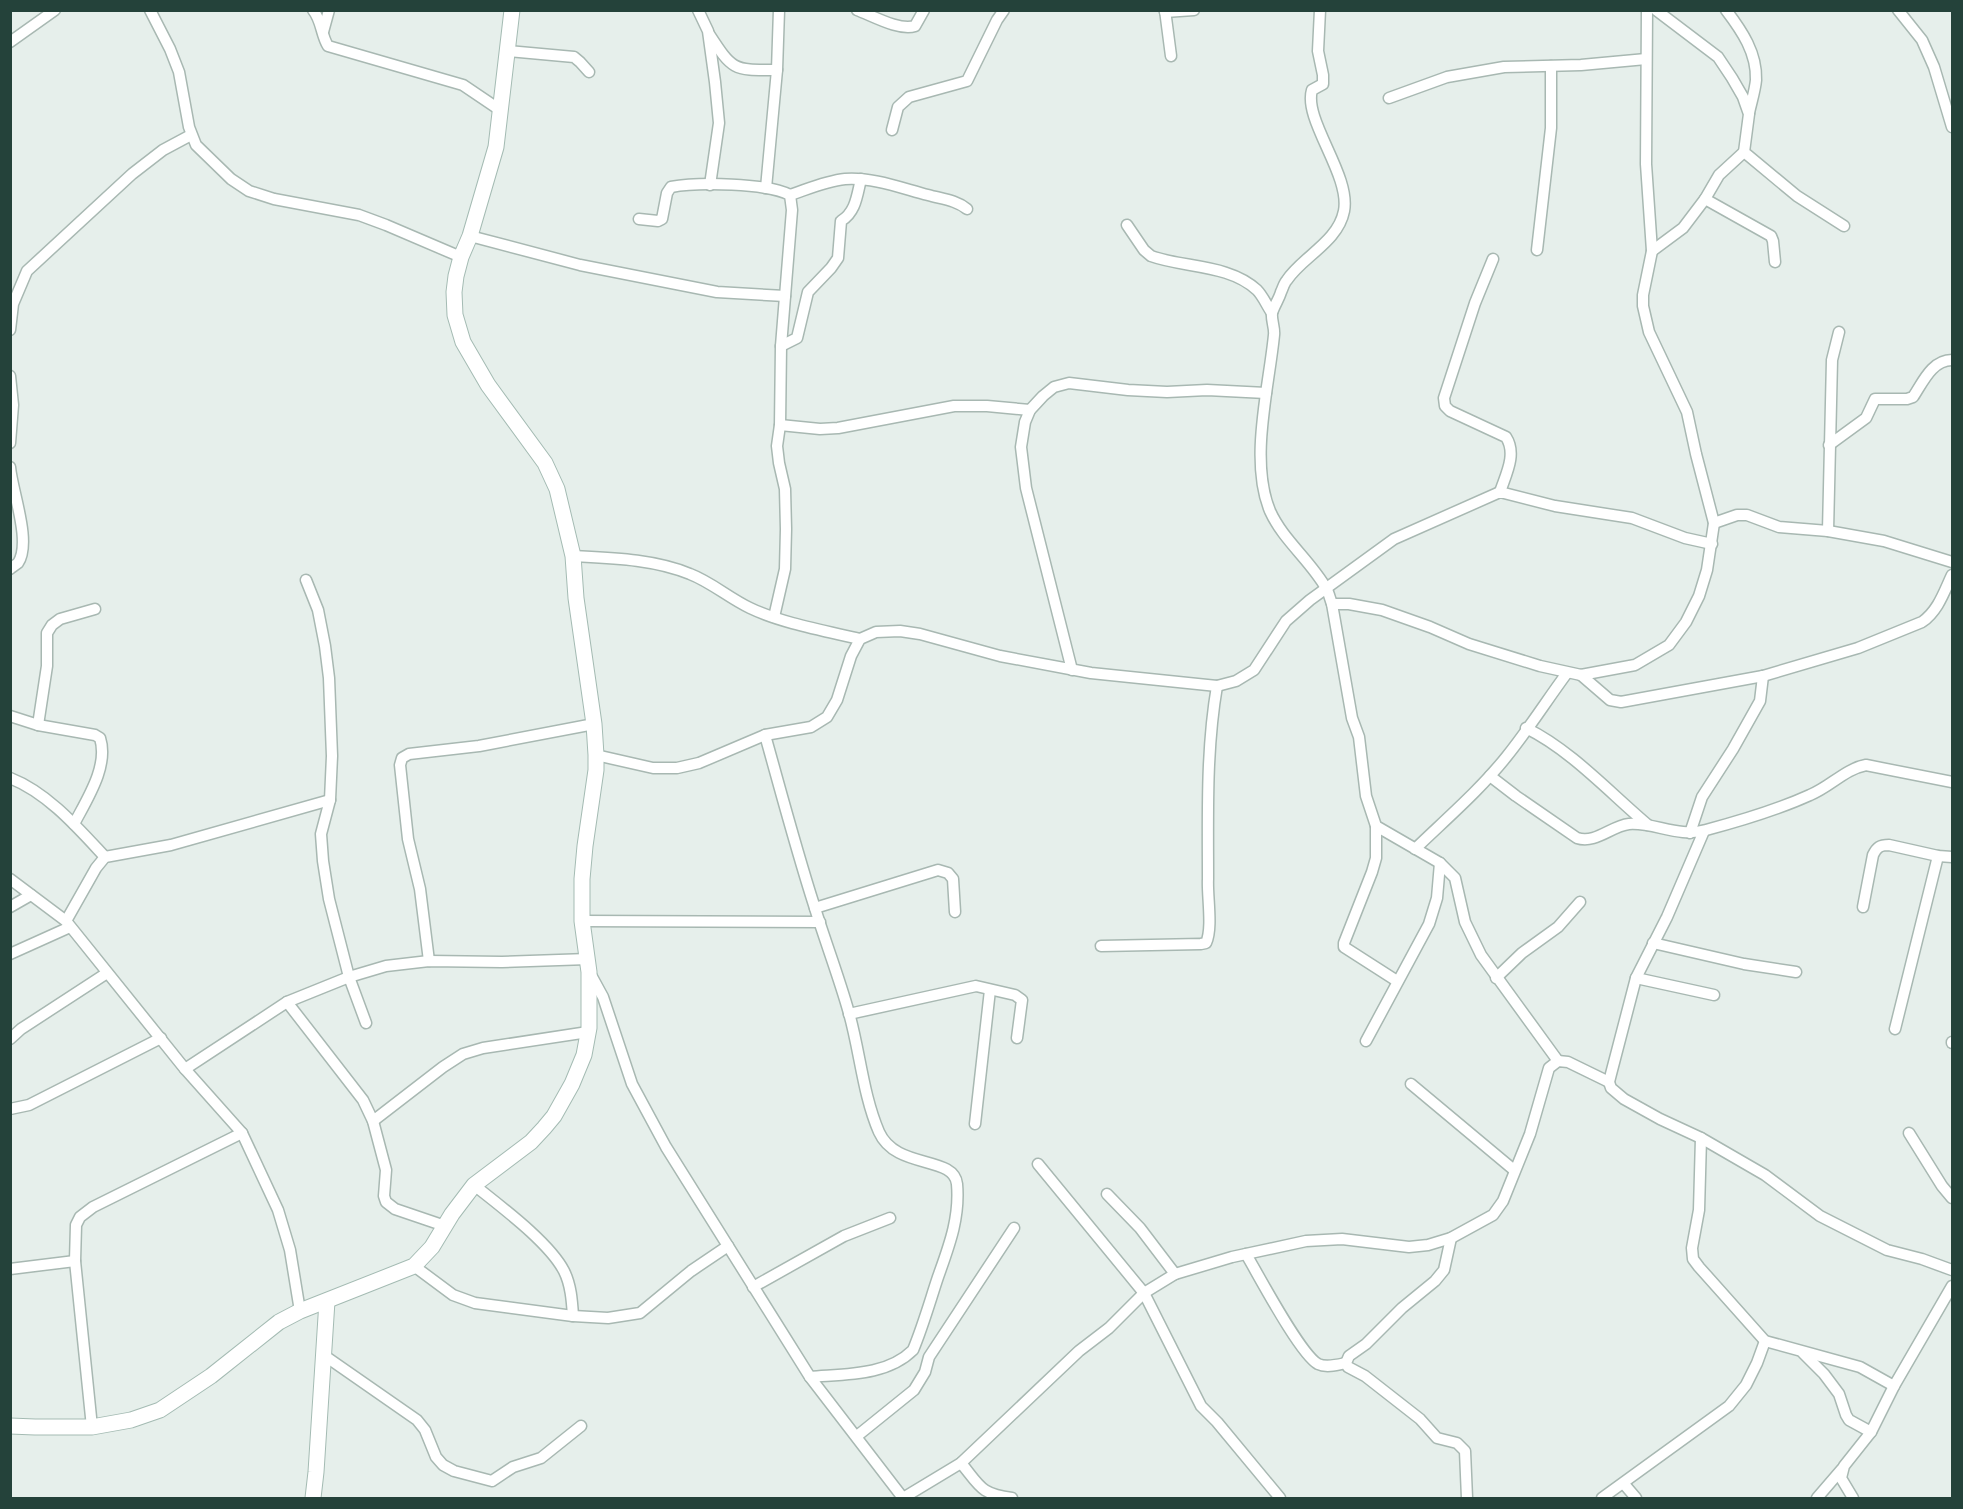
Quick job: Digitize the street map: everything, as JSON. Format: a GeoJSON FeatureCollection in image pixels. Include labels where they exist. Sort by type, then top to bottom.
{"type":"FeatureCollection","features":[{"type":"Feature","properties":{"kind":"street"},"geometry":{"type":"LineString","coordinates":[[10,42],[55,10]]}},
{"type":"Feature","properties":{"kind":"street"},"geometry":{"type":"LineString","coordinates":[[150,10],[179,72],[191,135],[196,145],[224,173],[249,191],[283,202],[359,215],[461,257]]}},
{"type":"Feature","properties":{"kind":"street"},"geometry":{"type":"LineString","coordinates":[[313,10],[328,45],[463,85],[500,110]]}},
{"type":"Feature","properties":{"kind":"street"},"geometry":{"type":"LineString","coordinates":[[323,33],[329,10]]}},
{"type":"Feature","properties":{"kind":"street"},"geometry":{"type":"LineString","coordinates":[[10,1426],[93,1427],[131,1420],[160,1410],[211,1376],[279,1322],[300,1311],[414,1266],[432,1247],[474,1185],[531,1142],[554,1116],[572,1084],[584,1055],[588,1032],[589,966],[582,921],[582,879],[596,756],[594,724],[576,598],[573,556],[557,489],[545,463],[488,385],[459,331],[455,315],[454,292],[461,257],[470,236],[496,147],[512,10]]}},
{"type":"Feature","properties":{"kind":"street"},"geometry":{"type":"LineString","coordinates":[[698,10],[726,59],[737,68],[777,70]]}},
{"type":"Feature","properties":{"kind":"street"},"geometry":{"type":"LineString","coordinates":[[766,188],[777,70],[778,10]]}},
{"type":"Feature","properties":{"kind":"street"},"geometry":{"type":"LineString","coordinates":[[857,10],[901,27],[910,28],[915,27],[924,10]]}},
{"type":"Feature","properties":{"kind":"street"},"geometry":{"type":"LineString","coordinates":[[892,130],[898,107],[909,97],[968,81],[1004,10]]}},
{"type":"Feature","properties":{"kind":"street"},"geometry":{"type":"LineString","coordinates":[[1171,56],[1165,11],[1194,10]]}},
{"type":"Feature","properties":{"kind":"street"},"geometry":{"type":"LineString","coordinates":[[1272,313],[1287,280],[1329,239],[1341,221],[1345,209],[1342,184],[1313,110],[1311,96],[1312,90],[1323,84],[1318,51],[1320,10]]}},
{"type":"Feature","properties":{"kind":"street"},"geometry":{"type":"LineString","coordinates":[[1332,604],[1349,604],[1382,610],[1469,644],[1567,673],[1581,675],[1635,665],[1669,645],[1686,622],[1699,596],[1707,570],[1714,523],[1687,412],[1650,332],[1645,315],[1643,294],[1652,251],[1646,164],[1647,10]]}},
{"type":"Feature","properties":{"kind":"street"},"geometry":{"type":"LineString","coordinates":[[1656,10],[1718,57],[1743,98],[1749,114]]}},
{"type":"Feature","properties":{"kind":"street"},"geometry":{"type":"LineString","coordinates":[[1652,251],[1683,228],[1705,199],[1719,175],[1744,152],[1756,80],[1752,53],[1742,32],[1726,10]]}},
{"type":"Feature","properties":{"kind":"street"},"geometry":{"type":"LineString","coordinates":[[1898,10],[1922,40],[1934,67],[1953,128]]}},
{"type":"Feature","properties":{"kind":"street"},"geometry":{"type":"LineString","coordinates":[[708,31],[719,123],[710,185]]}},
{"type":"Feature","properties":{"kind":"street"},"geometry":{"type":"LineString","coordinates":[[508,51],[574,57],[589,72]]}},
{"type":"Feature","properties":{"kind":"street"},"geometry":{"type":"LineString","coordinates":[[1389,98],[1447,77],[1504,67],[1601,64],[1646,59]]}},
{"type":"Feature","properties":{"kind":"street"},"geometry":{"type":"LineString","coordinates":[[1537,250],[1551,128],[1551,66]]}},
{"type":"Feature","properties":{"kind":"street"},"geometry":{"type":"LineString","coordinates":[[10,330],[13,304],[27,271],[132,174],[163,150],[191,135]]}},
{"type":"Feature","properties":{"kind":"street"},"geometry":{"type":"LineString","coordinates":[[1744,152],[1797,196],[1844,226]]}},
{"type":"Feature","properties":{"kind":"street"},"geometry":{"type":"LineString","coordinates":[[639,219],[658,221],[662,219],[667,193],[671,187],[710,185],[766,188],[781,190],[790,195],[844,179],[861,179],[897,186],[954,201],[967,209]]}},
{"type":"Feature","properties":{"kind":"street"},"geometry":{"type":"LineString","coordinates":[[781,346],[797,338],[808,292],[838,258],[841,221],[852,211],[861,179]]}},
{"type":"Feature","properties":{"kind":"street"},"geometry":{"type":"LineString","coordinates":[[774,617],[784,569],[786,530],[785,489],[778,463],[777,446],[780,425],[781,346],[792,210],[790,195]]}},
{"type":"Feature","properties":{"kind":"street"},"geometry":{"type":"LineString","coordinates":[[1705,199],[1771,236],[1775,262]]}},
{"type":"Feature","properties":{"kind":"street"},"geometry":{"type":"LineString","coordinates":[[1127,225],[1144,250],[1151,256],[1232,275],[1248,282],[1259,292],[1272,313],[1275,332],[1262,430],[1261,459],[1264,486],[1269,510],[1282,532],[1326,588],[1332,604],[1352,718],[1359,737],[1366,796],[1376,826],[1376,858],[1344,947],[1397,981]]}},
{"type":"Feature","properties":{"kind":"street"},"geometry":{"type":"LineString","coordinates":[[470,236],[580,265],[717,291],[785,296]]}},
{"type":"Feature","properties":{"kind":"street"},"geometry":{"type":"LineString","coordinates":[[1493,259],[1475,303],[1444,398],[1445,406],[1450,411],[1506,438],[1511,445],[1512,453],[1500,492]]}},
{"type":"Feature","properties":{"kind":"street"},"geometry":{"type":"LineString","coordinates":[[1828,531],[1832,360],[1839,332]]}},
{"type":"Feature","properties":{"kind":"street"},"geometry":{"type":"LineString","coordinates":[[1829,445],[1866,418],[1875,399],[1900,400],[1912,397],[1935,365],[1941,361],[1953,360]]}},
{"type":"Feature","properties":{"kind":"street"},"geometry":{"type":"LineString","coordinates":[[10,376],[12,405],[10,443]]}},
{"type":"Feature","properties":{"kind":"street"},"geometry":{"type":"LineString","coordinates":[[1072,670],[1026,488],[1021,447],[1025,422],[1030,410],[1054,387],[1069,383],[1167,392],[1207,390],[1266,393]]}},
{"type":"Feature","properties":{"kind":"street"},"geometry":{"type":"LineString","coordinates":[[780,425],[820,429],[838,428],[954,406],[1030,410]]}},
{"type":"Feature","properties":{"kind":"street"},"geometry":{"type":"LineString","coordinates":[[10,467],[22,525],[22,550],[18,563],[10,569]]}},
{"type":"Feature","properties":{"kind":"street"},"geometry":{"type":"LineString","coordinates":[[573,556],[619,558],[690,574],[751,609],[860,639],[876,632],[900,631],[920,634],[1000,656],[1091,674],[1217,687],[1236,681],[1254,670],[1286,621],[1326,588],[1394,539],[1500,492],[1555,506],[1632,518],[1685,538],[1712,544]]}},
{"type":"Feature","properties":{"kind":"street"},"geometry":{"type":"LineString","coordinates":[[1714,523],[1737,514],[1748,515],[1779,527],[1828,531],[1884,541],[1953,562]]}},
{"type":"Feature","properties":{"kind":"street"},"geometry":{"type":"LineString","coordinates":[[1581,675],[1610,699],[1621,702],[1763,676],[1858,648],[1922,622],[1938,605],[1953,575]]}},
{"type":"Feature","properties":{"kind":"street"},"geometry":{"type":"LineString","coordinates":[[306,580],[318,610],[327,667],[332,756],[330,800],[322,824],[322,848],[329,899],[349,977],[366,1023]]}},
{"type":"Feature","properties":{"kind":"street"},"geometry":{"type":"LineString","coordinates":[[38,725],[47,666],[47,633],[60,619],[95,609]]}},
{"type":"Feature","properties":{"kind":"street"},"geometry":{"type":"LineString","coordinates":[[596,756],[653,768],[677,768],[699,763],[765,735],[811,727],[827,717],[837,700],[851,656],[860,639]]}},
{"type":"Feature","properties":{"kind":"street"},"geometry":{"type":"LineString","coordinates":[[1415,849],[1462,806],[1490,776],[1508,755],[1567,673]]}},
{"type":"Feature","properties":{"kind":"street"},"geometry":{"type":"LineString","coordinates":[[1690,833],[1702,797],[1760,701],[1763,676]]}},
{"type":"Feature","properties":{"kind":"street"},"geometry":{"type":"LineString","coordinates":[[1101,945],[1206,943],[1209,936],[1208,763],[1217,687]]}},
{"type":"Feature","properties":{"kind":"street"},"geometry":{"type":"LineString","coordinates":[[10,716],[38,725],[95,735],[100,738],[101,761],[94,784],[74,824]]}},
{"type":"Feature","properties":{"kind":"street"},"geometry":{"type":"LineString","coordinates":[[429,961],[420,889],[408,839],[400,765],[402,758],[409,754],[479,746],[594,724]]}},
{"type":"Feature","properties":{"kind":"street"},"geometry":{"type":"LineString","coordinates":[[1526,728],[1567,754],[1648,826]]}},
{"type":"Feature","properties":{"kind":"street"},"geometry":{"type":"LineString","coordinates":[[765,735],[814,908],[849,1014],[871,1110],[880,1135],[891,1149],[907,1158],[946,1168],[957,1182],[957,1208],[952,1242],[913,1350],[905,1358],[883,1369],[810,1377]]}},
{"type":"Feature","properties":{"kind":"street"},"geometry":{"type":"LineString","coordinates":[[1490,776],[1577,838],[1584,840],[1592,839],[1618,825],[1633,824],[1690,833],[1704,831],[1809,796],[1860,766],[1881,767],[1953,782]]}},
{"type":"Feature","properties":{"kind":"street"},"geometry":{"type":"LineString","coordinates":[[10,778],[36,792],[74,824],[105,857]]}},
{"type":"Feature","properties":{"kind":"street"},"geometry":{"type":"LineString","coordinates":[[10,954],[68,924],[96,868],[105,857],[171,845],[330,800]]}},
{"type":"Feature","properties":{"kind":"street"},"geometry":{"type":"LineString","coordinates":[[1376,826],[1440,863],[1455,878],[1465,922],[1481,955],[1496,978],[1558,1060],[1568,1062],[1609,1082]]}},
{"type":"Feature","properties":{"kind":"street"},"geometry":{"type":"LineString","coordinates":[[1704,831],[1667,917],[1635,978],[1609,1082],[1611,1088],[1624,1099],[1701,1138],[1765,1175],[1820,1216],[1887,1250],[1953,1270]]}},
{"type":"Feature","properties":{"kind":"street"},"geometry":{"type":"LineString","coordinates":[[1863,908],[1876,848],[1889,845],[1953,857]]}},
{"type":"Feature","properties":{"kind":"street"},"geometry":{"type":"LineString","coordinates":[[1895,1029],[1938,856]]}},
{"type":"Feature","properties":{"kind":"street"},"geometry":{"type":"LineString","coordinates":[[1366,1041],[1434,911],[1440,863]]}},
{"type":"Feature","properties":{"kind":"street"},"geometry":{"type":"LineString","coordinates":[[814,908],[938,870],[948,873],[953,879],[955,912]]}},
{"type":"Feature","properties":{"kind":"street"},"geometry":{"type":"LineString","coordinates":[[10,879],[68,924],[185,1069],[242,1133],[278,1210],[290,1250],[300,1311]]}},
{"type":"Feature","properties":{"kind":"street"},"geometry":{"type":"LineString","coordinates":[[10,907],[31,895]]}},
{"type":"Feature","properties":{"kind":"street"},"geometry":{"type":"LineString","coordinates":[[1496,978],[1522,953],[1558,927],[1580,902]]}},
{"type":"Feature","properties":{"kind":"street"},"geometry":{"type":"LineString","coordinates":[[582,921],[820,922]]}},
{"type":"Feature","properties":{"kind":"street"},"geometry":{"type":"LineString","coordinates":[[1653,943],[1744,964],[1796,972]]}},
{"type":"Feature","properties":{"kind":"street"},"geometry":{"type":"LineString","coordinates":[[185,1069],[287,1002],[349,977],[387,966],[429,961],[589,966]]}},
{"type":"Feature","properties":{"kind":"street"},"geometry":{"type":"LineString","coordinates":[[589,966],[603,997],[632,1084],[666,1147],[810,1377],[903,1498],[961,1463],[1079,1351],[1109,1328],[1144,1293],[1175,1274],[1246,1254],[1306,1241],[1342,1239],[1409,1247],[1428,1245],[1451,1238],[1493,1215],[1503,1201],[1530,1134],[1549,1068],[1558,1060]]}},
{"type":"Feature","properties":{"kind":"street"},"geometry":{"type":"LineString","coordinates":[[10,1039],[21,1029],[107,973]]}},
{"type":"Feature","properties":{"kind":"street"},"geometry":{"type":"LineString","coordinates":[[1635,978],[1714,995]]}},
{"type":"Feature","properties":{"kind":"street"},"geometry":{"type":"LineString","coordinates":[[849,1014],[971,987],[1015,995],[1022,1000],[1017,1038]]}},
{"type":"Feature","properties":{"kind":"street"},"geometry":{"type":"LineString","coordinates":[[975,1124],[990,990]]}},
{"type":"Feature","properties":{"kind":"street"},"geometry":{"type":"LineString","coordinates":[[287,1002],[363,1100],[373,1121],[386,1170],[384,1196],[386,1202],[395,1209],[445,1226]]}},
{"type":"Feature","properties":{"kind":"street"},"geometry":{"type":"LineString","coordinates":[[373,1121],[443,1066],[463,1054],[483,1048],[588,1032]]}},
{"type":"Feature","properties":{"kind":"street"},"geometry":{"type":"LineString","coordinates":[[10,1109],[29,1105],[161,1038]]}},
{"type":"Feature","properties":{"kind":"street"},"geometry":{"type":"LineString","coordinates":[[1411,1084],[1514,1170]]}},
{"type":"Feature","properties":{"kind":"street"},"geometry":{"type":"LineString","coordinates":[[93,1427],[75,1261],[76,1225],[80,1217],[93,1207],[242,1133]]}},
{"type":"Feature","properties":{"kind":"street"},"geometry":{"type":"LineString","coordinates":[[1909,1133],[1942,1186],[1953,1197]]}},
{"type":"Feature","properties":{"kind":"street"},"geometry":{"type":"LineString","coordinates":[[1701,1138],[1701,1190],[1692,1248],[1693,1259],[1765,1341],[1860,1366],[1894,1386]]}},
{"type":"Feature","properties":{"kind":"street"},"geometry":{"type":"LineString","coordinates":[[1038,1164],[1144,1293],[1201,1406],[1280,1498]]}},
{"type":"Feature","properties":{"kind":"street"},"geometry":{"type":"LineString","coordinates":[[474,1185],[510,1214],[553,1254],[564,1272],[571,1291],[573,1316]]}},
{"type":"Feature","properties":{"kind":"street"},"geometry":{"type":"LineString","coordinates":[[1107,1194],[1140,1228],[1175,1274]]}},
{"type":"Feature","properties":{"kind":"street"},"geometry":{"type":"LineString","coordinates":[[753,1287],[844,1236],[890,1218]]}},
{"type":"Feature","properties":{"kind":"street"},"geometry":{"type":"LineString","coordinates":[[857,1436],[914,1390],[926,1372],[929,1356],[1014,1228]]}},
{"type":"Feature","properties":{"kind":"street"},"geometry":{"type":"LineString","coordinates":[[1346,1363],[1349,1356],[1366,1344],[1444,1270],[1451,1238]]}},
{"type":"Feature","properties":{"kind":"street"},"geometry":{"type":"LineString","coordinates":[[414,1266],[453,1295],[476,1303],[573,1316],[608,1318],[640,1313],[691,1271],[728,1246]]}},
{"type":"Feature","properties":{"kind":"street"},"geometry":{"type":"LineString","coordinates":[[1246,1254],[1301,1346],[1314,1361],[1329,1366],[1346,1363]]}},
{"type":"Feature","properties":{"kind":"street"},"geometry":{"type":"LineString","coordinates":[[10,1269],[75,1261]]}},
{"type":"Feature","properties":{"kind":"street"},"geometry":{"type":"LineString","coordinates":[[1817,1498],[1871,1432],[1894,1386],[1953,1286]]}},
{"type":"Feature","properties":{"kind":"street"},"geometry":{"type":"LineString","coordinates":[[313,1498],[325,1356],[327,1301]]}},
{"type":"Feature","properties":{"kind":"street"},"geometry":{"type":"LineString","coordinates":[[1602,1498],[1728,1406],[1746,1385],[1765,1341]]}},
{"type":"Feature","properties":{"kind":"street"},"geometry":{"type":"LineString","coordinates":[[1802,1352],[1824,1374],[1839,1394],[1849,1420],[1871,1432]]}},
{"type":"Feature","properties":{"kind":"street"},"geometry":{"type":"LineString","coordinates":[[325,1356],[417,1420],[425,1430],[436,1457],[443,1466],[483,1480],[492,1481],[513,1467],[541,1458],[581,1426]]}},
{"type":"Feature","properties":{"kind":"street"},"geometry":{"type":"LineString","coordinates":[[1346,1363],[1348,1367],[1365,1376],[1420,1419],[1437,1438],[1462,1446],[1465,1451],[1467,1498]]}},
{"type":"Feature","properties":{"kind":"street"},"geometry":{"type":"LineString","coordinates":[[961,1463],[986,1492],[1012,1498]]}},
{"type":"Feature","properties":{"kind":"street"},"geometry":{"type":"LineString","coordinates":[[1844,1466],[1841,1478],[1845,1489],[1853,1498]]}},
{"type":"Feature","properties":{"kind":"street"},"geometry":{"type":"LineString","coordinates":[[1624,1484],[1636,1498]]}}]}
